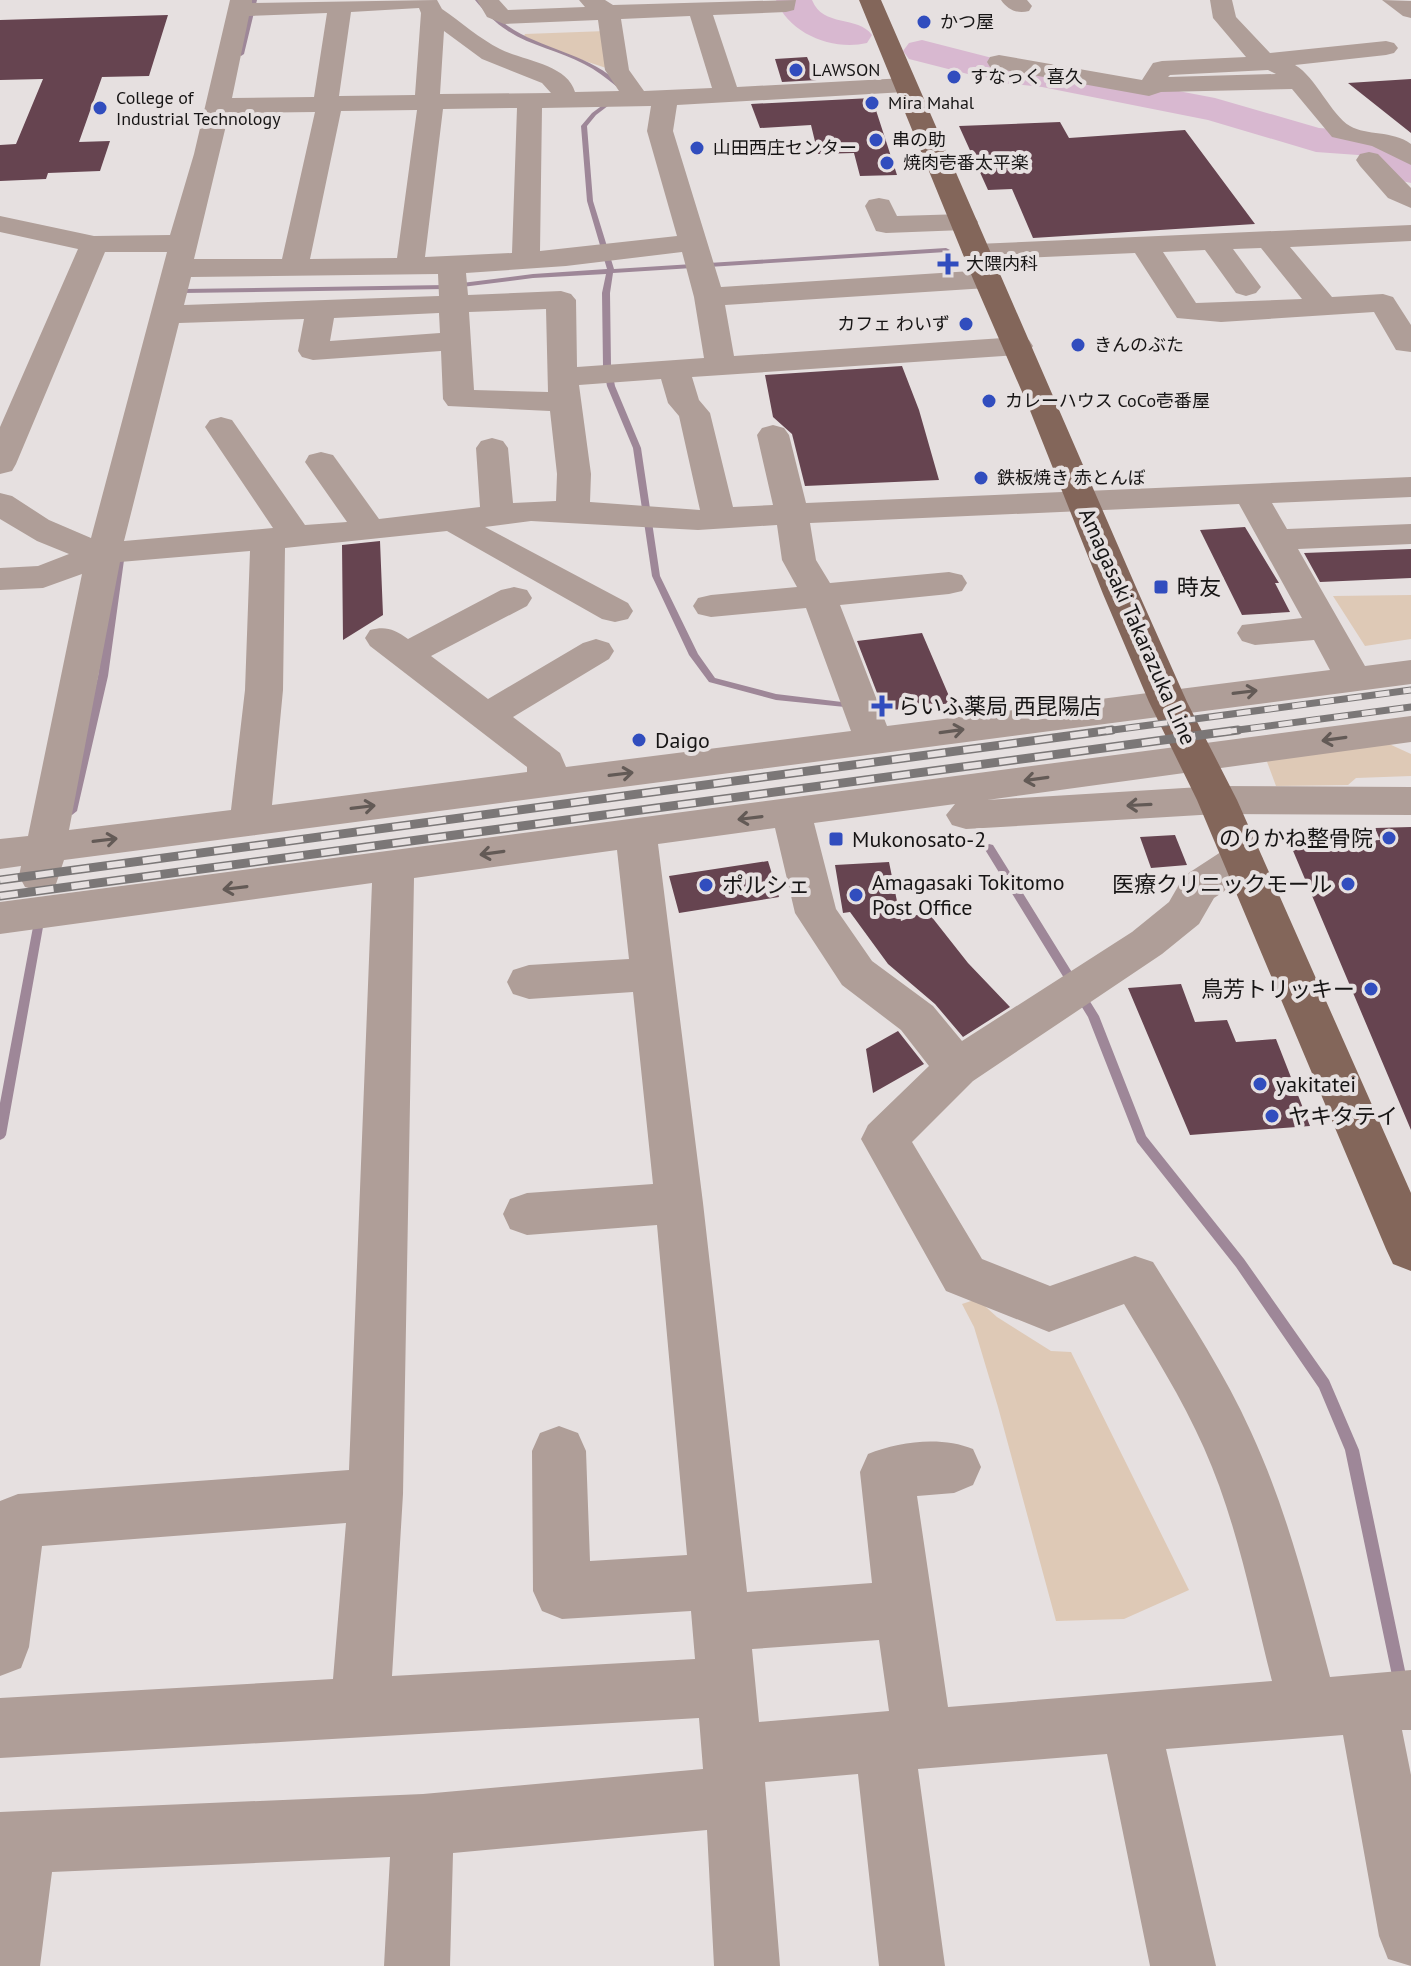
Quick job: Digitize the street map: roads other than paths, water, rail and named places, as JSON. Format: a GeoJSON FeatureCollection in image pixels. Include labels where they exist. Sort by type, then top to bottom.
{"type":"FeatureCollection","features":[{"type":"Feature","properties":{"kind":"main road","name":"Amagasaki Takarazuka Line"},"geometry":{"type":"LineString","coordinates":[[870,0],[1168,702],[1217,800],[1411,1249]]}},
{"type":"Feature","properties":{"kind":"street"},"geometry":{"type":"LineString","coordinates":[[488,0],[495,12],[504,17],[599,7],[699,9],[786,5],[785,0]]}},
{"type":"Feature","properties":{"kind":"street"},"geometry":{"type":"LineString","coordinates":[[1221,0],[1225,18],[1266,62],[1296,77],[1341,132],[1398,146],[1411,157]]}},
{"type":"Feature","properties":{"kind":"street"},"geometry":{"type":"LineString","coordinates":[[1393,0],[1411,11]]}},
{"type":"Feature","properties":{"kind":"street"},"geometry":{"type":"LineString","coordinates":[[565,99],[561,85],[551,78],[490,54],[433,13],[426,1],[240,5],[207,154],[104,553],[44,848],[17,916],[1410,729]]}},
{"type":"Feature","properties":{"kind":"street"},"geometry":{"type":"LineString","coordinates":[[294,268],[328,103],[340,5]]}},
{"type":"Feature","properties":{"kind":"street"},"geometry":{"type":"LineString","coordinates":[[599,7],[622,98]]}},
{"type":"Feature","properties":{"kind":"street"},"geometry":{"type":"LineString","coordinates":[[699,9],[727,95]]}},
{"type":"Feature","properties":{"kind":"street"},"geometry":{"type":"LineString","coordinates":[[410,265],[429,102],[433,13]]}},
{"type":"Feature","properties":{"kind":"street"},"geometry":{"type":"LineString","coordinates":[[1378,51],[1160,68],[1151,85],[1296,77],[1411,61]]}},
{"type":"Feature","properties":{"kind":"street"},"geometry":{"type":"LineString","coordinates":[[999,62],[1149,89],[1156,85]]}},
{"type":"Feature","properties":{"kind":"street"},"geometry":{"type":"LineString","coordinates":[[1214,83],[1227,106]]}},
{"type":"Feature","properties":{"kind":"street"},"geometry":{"type":"LineString","coordinates":[[216,106],[665,98],[905,85]]}},
{"type":"Feature","properties":{"kind":"street"},"geometry":{"type":"LineString","coordinates":[[665,98],[660,131],[709,297],[720,364]]}},
{"type":"Feature","properties":{"kind":"street"},"geometry":{"type":"LineString","coordinates":[[526,259],[530,100]]}},
{"type":"Feature","properties":{"kind":"street"},"geometry":{"type":"LineString","coordinates":[[1369,160],[1398,192],[1411,200]]}},
{"type":"Feature","properties":{"kind":"street"},"geometry":{"type":"LineString","coordinates":[[879,206],[886,225],[964,222]]}},
{"type":"Feature","properties":{"kind":"street"},"geometry":{"type":"LineString","coordinates":[[0,224],[94,244],[294,268],[624,253],[692,242]]}},
{"type":"Feature","properties":{"kind":"street"},"geometry":{"type":"LineString","coordinates":[[1269,239],[1312,316]]}},
{"type":"Feature","properties":{"kind":"street"},"geometry":{"type":"LineString","coordinates":[[709,297],[1144,245],[1212,240],[1406,240]]}},
{"type":"Feature","properties":{"kind":"street"},"geometry":{"type":"LineString","coordinates":[[1212,240],[1246,287]]}},
{"type":"Feature","properties":{"kind":"street"},"geometry":{"type":"LineString","coordinates":[[0,464],[94,244]]}},
{"type":"Feature","properties":{"kind":"street"},"geometry":{"type":"LineString","coordinates":[[1144,245],[1187,312],[1228,325],[1312,316],[1383,303],[1407,344]]}},
{"type":"Feature","properties":{"kind":"street"},"geometry":{"type":"LineString","coordinates":[[452,263],[459,399],[563,390],[720,364],[1018,346]]}},
{"type":"Feature","properties":{"kind":"street"},"geometry":{"type":"LineString","coordinates":[[167,315],[561,300],[563,390],[574,474],[573,511]]}},
{"type":"Feature","properties":{"kind":"street"},"geometry":{"type":"LineString","coordinates":[[320,310],[313,351],[456,341]]}},
{"type":"Feature","properties":{"kind":"street"},"geometry":{"type":"LineString","coordinates":[[674,370],[684,403],[694,413],[719,519]]}},
{"type":"Feature","properties":{"kind":"street"},"geometry":{"type":"LineString","coordinates":[[0,378],[38,377]]}},
{"type":"Feature","properties":{"kind":"street"},"geometry":{"type":"LineString","coordinates":[[221,427],[281,537],[250,822]]}},
{"type":"Feature","properties":{"kind":"street"},"geometry":{"type":"LineString","coordinates":[[773,435],[792,514],[799,560],[818,593],[874,742]]}},
{"type":"Feature","properties":{"kind":"street"},"geometry":{"type":"LineString","coordinates":[[492,448],[497,515]]}},
{"type":"Feature","properties":{"kind":"street"},"geometry":{"type":"LineString","coordinates":[[321,462],[370,530]]}},
{"type":"Feature","properties":{"kind":"street"},"geometry":{"type":"LineString","coordinates":[[0,579],[43,577],[104,553],[370,530],[497,515],[573,511],[719,519],[1411,487]]}},
{"type":"Feature","properties":{"kind":"street"},"geometry":{"type":"LineString","coordinates":[[1250,494],[1354,679]]}},
{"type":"Feature","properties":{"kind":"street"},"geometry":{"type":"LineString","coordinates":[[0,503],[25,523],[70,545],[104,553]]}},
{"type":"Feature","properties":{"kind":"street"},"geometry":{"type":"LineString","coordinates":[[460,519],[462,528],[578,578],[615,611]]}},
{"type":"Feature","properties":{"kind":"street"},"geometry":{"type":"LineString","coordinates":[[1276,540],[1411,534]]}},
{"type":"Feature","properties":{"kind":"street"},"geometry":{"type":"LineString","coordinates":[[711,606],[818,593],[949,583]]}},
{"type":"Feature","properties":{"kind":"street"},"geometry":{"type":"LineString","coordinates":[[514,598],[395,646],[546,762],[548,784]]}},
{"type":"Feature","properties":{"kind":"street"},"geometry":{"type":"LineString","coordinates":[[1255,633],[1325,628]]}},
{"type":"Feature","properties":{"kind":"street"},"geometry":{"type":"LineString","coordinates":[[487,716],[596,651]]}},
{"type":"Feature","properties":{"kind":"street"},"geometry":{"type":"LineString","coordinates":[[0,854],[1411,672]]}},
{"type":"Feature","properties":{"kind":"street"},"geometry":{"type":"LineString","coordinates":[[809,810],[969,815],[1217,800],[1411,801]]}},
{"type":"Feature","properties":{"kind":"street"},"geometry":{"type":"LineString","coordinates":[[809,810],[816,913],[857,973],[917,1018],[957,1068]]}},
{"type":"Feature","properties":{"kind":"street"},"geometry":{"type":"LineString","coordinates":[[636,833],[721,1601],[736,1776],[747,1966]]}},
{"type":"Feature","properties":{"kind":"street"},"geometry":{"type":"LineString","coordinates":[[1242,859],[1199,887],[1184,913],[1077,991],[957,1068],[885,1139],[964,1275],[1049,1309],[1135,1278],[1187,1363],[1232,1449],[1263,1541],[1309,1708]]}},
{"type":"Feature","properties":{"kind":"street"},"geometry":{"type":"LineString","coordinates":[[360,1706],[376,1494],[393,867]]}},
{"type":"Feature","properties":{"kind":"street"},"geometry":{"type":"LineString","coordinates":[[529,982],[653,974]]}},
{"type":"Feature","properties":{"kind":"street"},"geometry":{"type":"LineString","coordinates":[[527,1214],[679,1203]]}},
{"type":"Feature","properties":{"kind":"street"},"geometry":{"type":"LineString","coordinates":[[559,1451],[562,1591],[904,1610]]}},
{"type":"Feature","properties":{"kind":"street"},"geometry":{"type":"LineString","coordinates":[[912,1966],[903,1740],[904,1610],[887,1472],[954,1467]]}},
{"type":"Feature","properties":{"kind":"street"},"geometry":{"type":"LineString","coordinates":[[0,1647],[18,1521],[376,1494]]}},
{"type":"Feature","properties":{"kind":"street"},"geometry":{"type":"LineString","coordinates":[[0,1728],[728,1687]]}},
{"type":"Feature","properties":{"kind":"street"},"geometry":{"type":"LineString","coordinates":[[7,1966],[12,1842],[423,1825],[736,1776],[903,1740],[1388,1702],[1411,1936]]}},
{"type":"Feature","properties":{"kind":"street"},"geometry":{"type":"LineString","coordinates":[[1130,1722],[1183,1966]]}},
{"type":"Feature","properties":{"kind":"street"},"geometry":{"type":"LineString","coordinates":[[417,1966],[423,1825]]}},
{"type":"Feature","properties":{"kind":"waterway"},"geometry":{"type":"LineString","coordinates":[[241,54],[254,0]]}},
{"type":"Feature","properties":{"kind":"waterway"},"geometry":{"type":"LineString","coordinates":[[478,0],[493,17],[511,30],[585,62],[618,85]]}},
{"type":"Feature","properties":{"kind":"waterway"},"geometry":{"type":"LineString","coordinates":[[794,0],[803,16],[818,26],[854,35]]}},
{"type":"Feature","properties":{"kind":"waterway"},"geometry":{"type":"LineString","coordinates":[[922,51],[1003,72],[1042,76],[1215,110],[1316,140],[1362,143],[1381,149],[1411,171]]}},
{"type":"Feature","properties":{"kind":"waterway"},"geometry":{"type":"LineString","coordinates":[[610,271],[590,201],[584,126],[615,98]]}},
{"type":"Feature","properties":{"kind":"waterway"},"geometry":{"type":"LineString","coordinates":[[610,271],[946,250]]}},
{"type":"Feature","properties":{"kind":"waterway"},"geometry":{"type":"LineString","coordinates":[[183,291],[446,287],[533,276],[610,271]]}},
{"type":"Feature","properties":{"kind":"waterway"},"geometry":{"type":"LineString","coordinates":[[610,271],[606,293],[607,366],[611,386],[637,448],[656,576],[694,655],[712,680],[776,697],[842,705]]}},
{"type":"Feature","properties":{"kind":"waterway"},"geometry":{"type":"LineString","coordinates":[[72,811],[103,676],[121,553]]}},
{"type":"Feature","properties":{"kind":"waterway"},"geometry":{"type":"LineString","coordinates":[[989,848],[1093,1016],[1141,1139],[1240,1263],[1324,1384],[1352,1450],[1401,1685]]}},
{"type":"Feature","properties":{"kind":"waterway"},"geometry":{"type":"LineString","coordinates":[[0,1135],[38,927]]}},
{"type":"Feature","properties":{"kind":"railway"},"geometry":{"type":"LineString","coordinates":[[1098,732],[1411,690]]}},
{"type":"Feature","properties":{"kind":"railway"},"geometry":{"type":"LineString","coordinates":[[1233,731],[1411,707]]}},
{"type":"Feature","properties":{"kind":"railway"},"geometry":{"type":"LineString","coordinates":[[0,880],[1112,730]]}},
{"type":"Feature","properties":{"kind":"railway"},"geometry":{"type":"LineString","coordinates":[[1233,731],[1238,730]]}},
{"type":"Feature","properties":{"kind":"railway"},"geometry":{"type":"LineString","coordinates":[[0,896],[1233,731]]}},
{"type":"Feature","properties":{"kind":"railway"},"geometry":{"type":"LineString","coordinates":[[1223,732],[1233,731]]}},
{"type":"Feature","properties":{"kind":"place","name":"かつ屋"},"geometry":{"type":"Point","coordinates":[924,22]}},
{"type":"Feature","properties":{"kind":"place","name":"LAWSON"},"geometry":{"type":"Point","coordinates":[796,70]}},
{"type":"Feature","properties":{"kind":"place","name":"すなっく 喜久"},"geometry":{"type":"Point","coordinates":[954,77]}},
{"type":"Feature","properties":{"kind":"place","name":"Mira Mahal"},"geometry":{"type":"Point","coordinates":[872,103]}},
{"type":"Feature","properties":{"kind":"place","name":"College of Industrial Technology"},"geometry":{"type":"Point","coordinates":[100,108]}},
{"type":"Feature","properties":{"kind":"place","name":"串の助"},"geometry":{"type":"Point","coordinates":[876,140]}},
{"type":"Feature","properties":{"kind":"place","name":"山田西庄センター"},"geometry":{"type":"Point","coordinates":[697,148]}},
{"type":"Feature","properties":{"kind":"place","name":"焼肉壱番太平楽"},"geometry":{"type":"Point","coordinates":[887,163]}},
{"type":"Feature","properties":{"kind":"place","name":"大隈内科"},"geometry":{"type":"Point","coordinates":[948,264]}},
{"type":"Feature","properties":{"kind":"place","name":"カフェ わいず"},"geometry":{"type":"Point","coordinates":[966,324]}},
{"type":"Feature","properties":{"kind":"place","name":"きんのぶた"},"geometry":{"type":"Point","coordinates":[1078,345]}},
{"type":"Feature","properties":{"kind":"place","name":"カレーハウス CoCo壱番屋"},"geometry":{"type":"Point","coordinates":[989,401]}},
{"type":"Feature","properties":{"kind":"place","name":"鉄板焼き 赤とんぼ"},"geometry":{"type":"Point","coordinates":[981,478]}},
{"type":"Feature","properties":{"kind":"place","name":"時友"},"geometry":{"type":"Point","coordinates":[1161,587]}},
{"type":"Feature","properties":{"kind":"place","name":"らいふ薬局 西昆陽店"},"geometry":{"type":"Point","coordinates":[882,706]}},
{"type":"Feature","properties":{"kind":"place","name":"Daigo"},"geometry":{"type":"Point","coordinates":[639,740]}},
{"type":"Feature","properties":{"kind":"place","name":"のりかね整骨院"},"geometry":{"type":"Point","coordinates":[1389,838]}},
{"type":"Feature","properties":{"kind":"place","name":"Mukonosato-2"},"geometry":{"type":"Point","coordinates":[836,839]}},
{"type":"Feature","properties":{"kind":"place","name":"医療クリニックモール"},"geometry":{"type":"Point","coordinates":[1348,884]}},
{"type":"Feature","properties":{"kind":"place","name":"ポルシェ"},"geometry":{"type":"Point","coordinates":[706,885]}},
{"type":"Feature","properties":{"kind":"place","name":"Amagasaki Tokitomo Post Office"},"geometry":{"type":"Point","coordinates":[856,895]}},
{"type":"Feature","properties":{"kind":"place","name":"鳥芳トリッキー"},"geometry":{"type":"Point","coordinates":[1371,989]}},
{"type":"Feature","properties":{"kind":"place","name":"yakitatei"},"geometry":{"type":"Point","coordinates":[1260,1084]}},
{"type":"Feature","properties":{"kind":"place","name":"ヤキタテイ"},"geometry":{"type":"Point","coordinates":[1272,1116]}}]}
